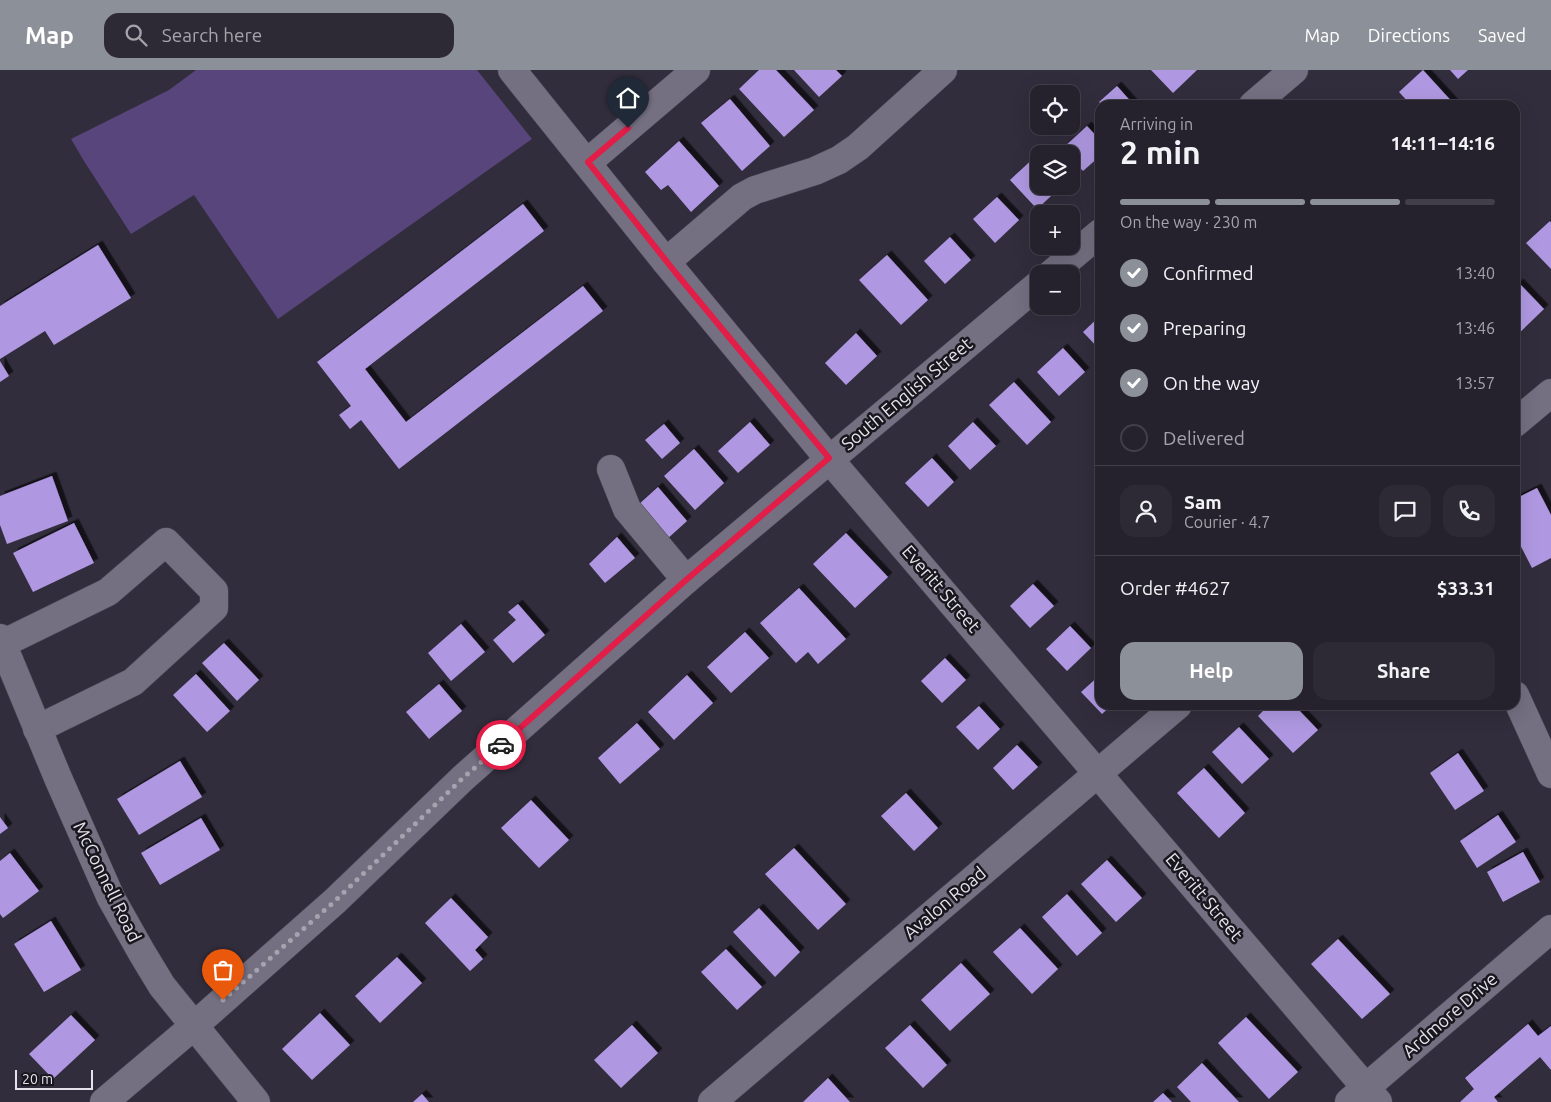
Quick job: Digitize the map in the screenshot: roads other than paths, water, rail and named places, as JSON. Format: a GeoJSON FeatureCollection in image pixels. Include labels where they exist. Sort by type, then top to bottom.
{"type":"FeatureCollection","features":[{"type":"Feature","properties":{"kind":"street","name":"Everitt Street"},"geometry":{"type":"LineString","coordinates":[[512,70],[588,162],[666,262],[829,458],[1098,773],[1364,1097]]}},
{"type":"Feature","properties":{"kind":"street"},"geometry":{"type":"LineString","coordinates":[[588,162],[696,70]]}},
{"type":"Feature","properties":{"kind":"street"},"geometry":{"type":"LineString","coordinates":[[666,262],[742,197],[756,190],[815,172],[839,160],[858,147],[943,70]]}},
{"type":"Feature","properties":{"kind":"street"},"geometry":{"type":"LineString","coordinates":[[1259,100],[1294,70]]}},
{"type":"Feature","properties":{"kind":"street"},"geometry":{"type":"LineString","coordinates":[[1063,265],[1095,237]]}},
{"type":"Feature","properties":{"kind":"street","name":"South English Street"},"geometry":{"type":"LineString","coordinates":[[104,1102],[195,1025],[335,901],[463,778],[686,580],[829,458],[1030,291]]}},
{"type":"Feature","properties":{"kind":"street"},"geometry":{"type":"LineString","coordinates":[[1520,419],[1551,393]]}},
{"type":"Feature","properties":{"kind":"street"},"geometry":{"type":"LineString","coordinates":[[611,469],[627,509],[686,580]]}},
{"type":"Feature","properties":{"kind":"street"},"geometry":{"type":"LineString","coordinates":[[1,641],[108,592],[166,542],[214,591],[214,608],[133,682],[37,728]]}},
{"type":"Feature","properties":{"kind":"street","name":"McConnell Road"},"geometry":{"type":"LineString","coordinates":[[1,641],[111,898],[162,986],[256,1102]]}},
{"type":"Feature","properties":{"kind":"street"},"geometry":{"type":"LineString","coordinates":[[1520,706],[1551,774]]}},
{"type":"Feature","properties":{"kind":"street","name":"Avalon Road"},"geometry":{"type":"LineString","coordinates":[[712,1102],[1172,710]]}},
{"type":"Feature","properties":{"kind":"street","name":"Ardmore Drive"},"geometry":{"type":"LineString","coordinates":[[1364,1097],[1551,929]]}}]}
